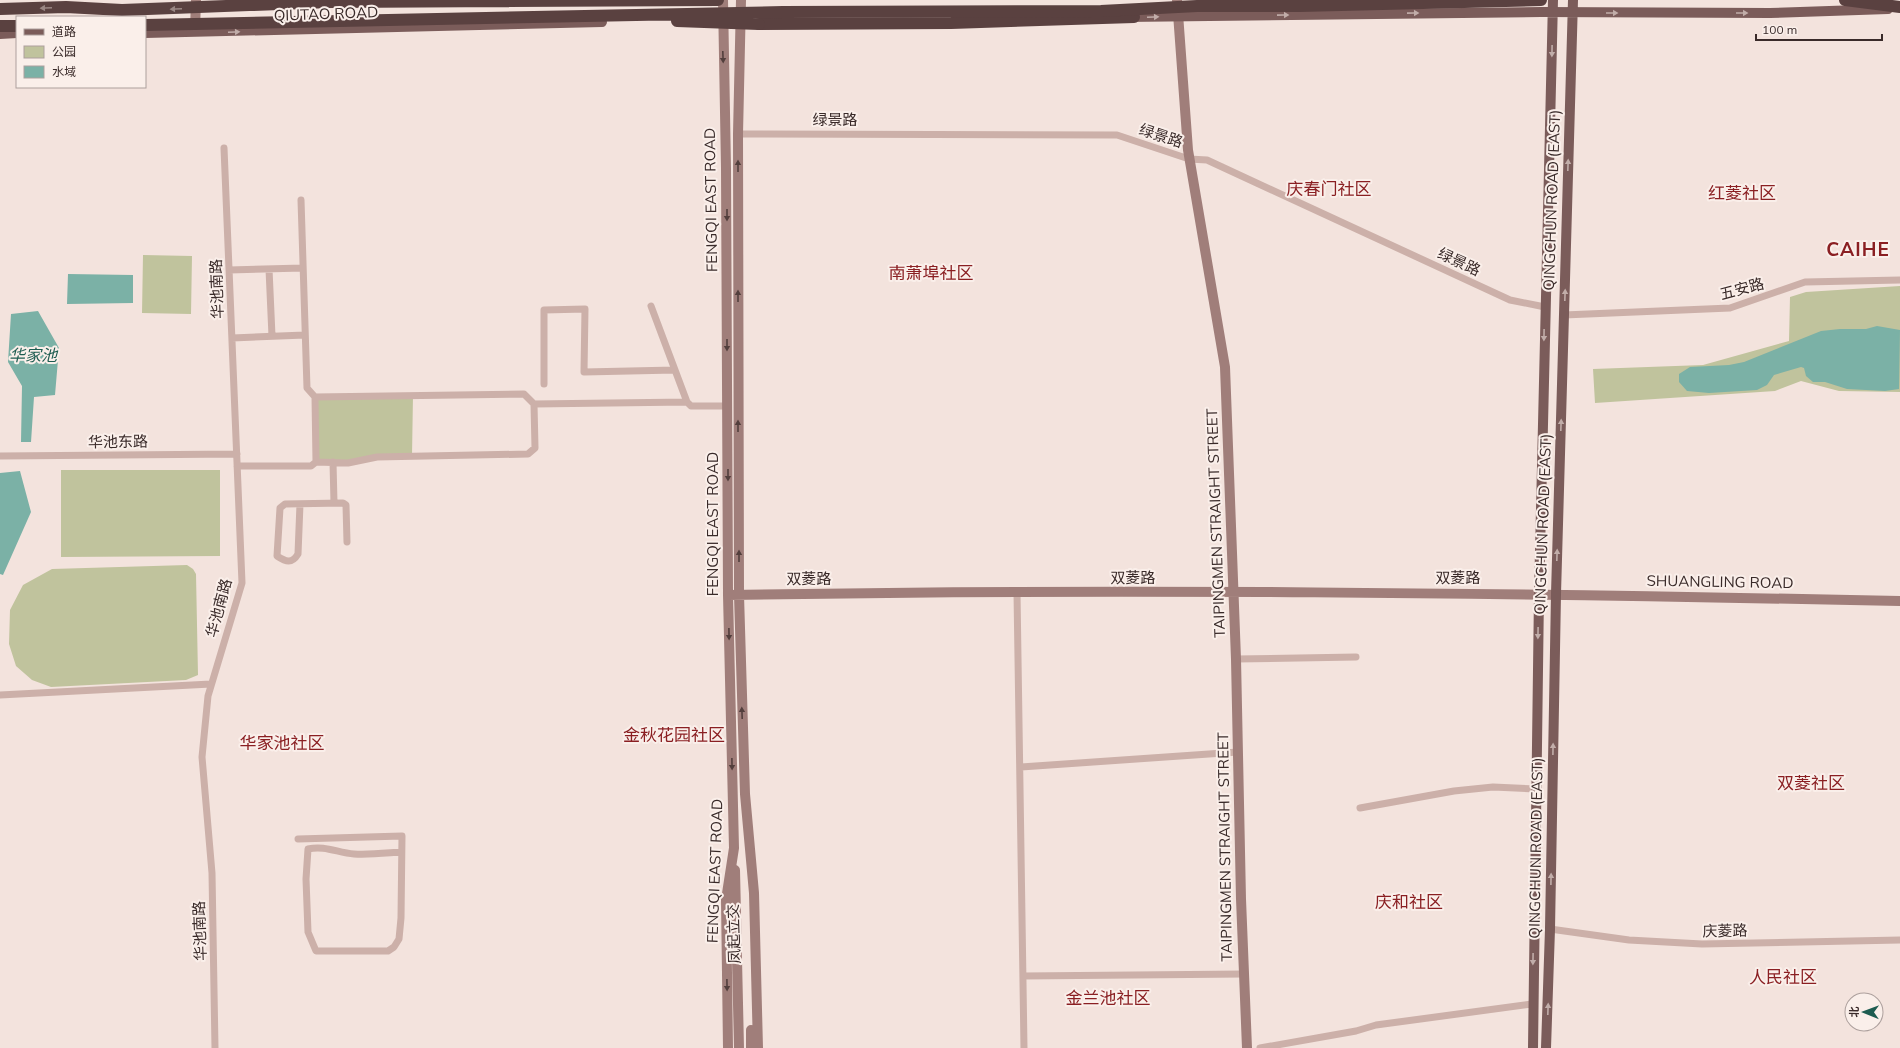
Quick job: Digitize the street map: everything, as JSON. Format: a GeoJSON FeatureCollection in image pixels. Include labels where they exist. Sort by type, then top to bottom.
{"type":"FeatureCollection","features":[{"type":"Feature","properties":{"kind":"highway"},"geometry":{"type":"LineString","coordinates":[[0,9],[66,7],[122,10],[330,2],[718,0]]}},
{"type":"Feature","properties":{"kind":"highway"},"geometry":{"type":"LineString","coordinates":[[146,26],[783,12],[1101,11],[1198,6],[1300,6],[1541,0]]}},
{"type":"Feature","properties":{"kind":"highway"},"geometry":{"type":"LineString","coordinates":[[1845,0],[1900,8]]}},
{"type":"Feature","properties":{"kind":"highway"},"geometry":{"type":"LineString","coordinates":[[586,16],[714,24],[919,23],[1134,17]]}},
{"type":"Feature","properties":{"kind":"highway"},"geometry":{"type":"LineString","coordinates":[[0,26],[16,26]]}},
{"type":"Feature","properties":{"kind":"main road"},"geometry":{"type":"LineString","coordinates":[[195,32],[196,0]]}},
{"type":"Feature","properties":{"kind":"main road","name":"FENGQI EAST ROAD"},"geometry":{"type":"LineString","coordinates":[[723,0],[722,18],[726,168],[728,595],[734,848],[726,900],[728,1048]]}},
{"type":"Feature","properties":{"kind":"main road","name":"FENGQI EAST ROAD"},"geometry":{"type":"LineString","coordinates":[[741,0],[738,134],[739,595],[745,794],[754,893],[758,1048]]}},
{"type":"Feature","properties":{"kind":"main road","name":"TAIPINGMEN STRAIGHT STREET"},"geometry":{"type":"LineString","coordinates":[[1178,0],[1189,160],[1225,367],[1234,592],[1247,1048]]}},
{"type":"Feature","properties":{"kind":"main road","name":"QINGCHUN ROAD (EAST)"},"geometry":{"type":"LineString","coordinates":[[1532,1048],[1544,307],[1552,0]]}},
{"type":"Feature","properties":{"kind":"main road","name":"QINGCHUN ROAD (EAST)"},"geometry":{"type":"LineString","coordinates":[[1546,1048],[1550,929],[1556,594],[1573,0]]}},
{"type":"Feature","properties":{"kind":"main road","name":"QIUTAO ROAD"},"geometry":{"type":"LineString","coordinates":[[146,33],[741,17],[1134,17],[1552,12],[1770,13],[1900,8]]}},
{"type":"Feature","properties":{"kind":"main road"},"geometry":{"type":"LineString","coordinates":[[0,34],[16,34]]}},
{"type":"Feature","properties":{"kind":"main road","name":"双菱路"},"geometry":{"type":"LineString","coordinates":[[728,595],[1234,592],[1539,594]]}},
{"type":"Feature","properties":{"kind":"main road","name":"SHUANGLING ROAD"},"geometry":{"type":"LineString","coordinates":[[1539,594],[1900,601]]}},
{"type":"Feature","properties":{"kind":"main road","name":"凤起立交"},"geometry":{"type":"LineString","coordinates":[[745,794],[751,991],[750,1048]]}},
{"type":"Feature","properties":{"kind":"main road","name":"凤起立交"},"geometry":{"type":"LineString","coordinates":[[734,848],[737,901],[739,1048]]}},
{"type":"Feature","properties":{"kind":"street","name":"绿景路"},"geometry":{"type":"LineString","coordinates":[[738,134],[1117,135],[1189,160],[1207,160],[1510,300],[1544,307]]}},
{"type":"Feature","properties":{"kind":"street","name":"华池南路"},"geometry":{"type":"LineString","coordinates":[[215,1048],[212,873],[202,757],[208,696],[242,583],[224,148]]}},
{"type":"Feature","properties":{"kind":"street"},"geometry":{"type":"LineString","coordinates":[[301,200],[307,388],[315,397],[316,462]]}},
{"type":"Feature","properties":{"kind":"street"},"geometry":{"type":"LineString","coordinates":[[229,270],[303,268]]}},
{"type":"Feature","properties":{"kind":"street"},"geometry":{"type":"LineString","coordinates":[[269,269],[272,336]]}},
{"type":"Feature","properties":{"kind":"street","name":"五安路"},"geometry":{"type":"LineString","coordinates":[[1564,315],[1730,308],[1804,282],[1900,280]]}},
{"type":"Feature","properties":{"kind":"street"},"geometry":{"type":"LineString","coordinates":[[651,306],[687,402],[691,406],[728,406]]}},
{"type":"Feature","properties":{"kind":"street"},"geometry":{"type":"LineString","coordinates":[[544,384],[544,310],[586,309],[584,372],[675,370]]}},
{"type":"Feature","properties":{"kind":"street"},"geometry":{"type":"LineString","coordinates":[[232,338],[305,335]]}},
{"type":"Feature","properties":{"kind":"street"},"geometry":{"type":"LineString","coordinates":[[237,466],[311,466],[316,462],[348,463],[377,457],[528,454],[534,448],[534,404],[524,394],[315,397]]}},
{"type":"Feature","properties":{"kind":"street"},"geometry":{"type":"LineString","coordinates":[[534,404],[687,402]]}},
{"type":"Feature","properties":{"kind":"street","name":"华池东路"},"geometry":{"type":"LineString","coordinates":[[0,456],[237,454]]}},
{"type":"Feature","properties":{"kind":"street"},"geometry":{"type":"LineString","coordinates":[[333,462],[334,503]]}},
{"type":"Feature","properties":{"kind":"street"},"geometry":{"type":"LineString","coordinates":[[300,504],[298,554],[295,559],[290,562],[284,561],[277,556],[276,550],[280,508],[285,504],[343,503],[346,505],[347,542]]}},
{"type":"Feature","properties":{"kind":"street"},"geometry":{"type":"LineString","coordinates":[[1017,593],[1021,767],[1024,1048]]}},
{"type":"Feature","properties":{"kind":"street"},"geometry":{"type":"LineString","coordinates":[[1236,659],[1356,657]]}},
{"type":"Feature","properties":{"kind":"street"},"geometry":{"type":"LineString","coordinates":[[0,695],[211,684]]}},
{"type":"Feature","properties":{"kind":"street"},"geometry":{"type":"LineString","coordinates":[[1021,767],[1238,752]]}},
{"type":"Feature","properties":{"kind":"street"},"geometry":{"type":"LineString","coordinates":[[1360,808],[1454,791],[1493,787],[1535,789]]}},
{"type":"Feature","properties":{"kind":"street"},"geometry":{"type":"LineString","coordinates":[[298,839],[402,836],[402,852],[401,918],[399,939],[394,947],[388,951],[316,951],[308,932],[306,879],[308,849],[316,847],[332,848],[353,854],[402,852]]}},
{"type":"Feature","properties":{"kind":"street","name":"庆菱路"},"geometry":{"type":"LineString","coordinates":[[1550,929],[1629,940],[1702,944],[1900,940]]}},
{"type":"Feature","properties":{"kind":"street"},"geometry":{"type":"LineString","coordinates":[[1023,976],[1244,974]]}},
{"type":"Feature","properties":{"kind":"street"},"geometry":{"type":"LineString","coordinates":[[1260,1048],[1356,1031],[1376,1025],[1532,1004]]}},
{"type":"Feature","properties":{"kind":"green space"},"geometry":{"type":"Polygon","coordinates":[[[143,255],[192,256],[191,314],[142,313],[143,255]]]}},
{"type":"Feature","properties":{"kind":"green space"},"geometry":{"type":"Polygon","coordinates":[[[1900,286],[1900,392],[1839,391],[1801,381],[1775,391],[1595,403],[1593,369],[1703,365],[1789,341],[1790,297],[1806,292],[1900,286]]]}},
{"type":"Feature","properties":{"kind":"green space"},"geometry":{"type":"Polygon","coordinates":[[[413,395],[412,456],[348,463],[316,462],[315,397],[413,395]]]}},
{"type":"Feature","properties":{"kind":"green space"},"geometry":{"type":"Polygon","coordinates":[[[61,470],[220,470],[220,556],[61,557],[61,470]]]}},
{"type":"Feature","properties":{"kind":"green space"},"geometry":{"type":"Polygon","coordinates":[[[187,565],[193,569],[196,574],[198,675],[186,680],[51,687],[32,680],[16,666],[9,644],[10,610],[23,585],[52,569],[187,565]]]}},
{"type":"Feature","properties":{"kind":"water"},"geometry":{"type":"Polygon","coordinates":[[[68,274],[133,275],[133,303],[67,304],[68,274]]]}},
{"type":"Feature","properties":{"kind":"water","name":"华家池"},"geometry":{"type":"Polygon","coordinates":[[[38,311],[59,348],[55,395],[34,397],[31,442],[21,442],[22,386],[8,362],[11,314],[38,311]]]}},
{"type":"Feature","properties":{"kind":"water"},"geometry":{"type":"Polygon","coordinates":[[[1877,326],[1900,330],[1899,389],[1885,391],[1847,389],[1825,382],[1813,382],[1806,376],[1804,368],[1801,367],[1774,375],[1767,385],[1757,390],[1709,393],[1687,391],[1679,382],[1679,374],[1690,367],[1729,365],[1744,362],[1821,331],[1866,329],[1877,326]]]}},
{"type":"Feature","properties":{"kind":"water"},"geometry":{"type":"Polygon","coordinates":[[[20,471],[31,512],[3,575],[0,574],[0,473],[20,471]]]}},
{"type":"Feature","properties":{"kind":"district","name":"庆春门社区"},"geometry":{"type":"Point","coordinates":[1329,189]}},
{"type":"Feature","properties":{"kind":"district","name":"红菱社区"},"geometry":{"type":"Point","coordinates":[1742,193]}},
{"type":"Feature","properties":{"kind":"district","name":"CAIHE"},"geometry":{"type":"Point","coordinates":[1858,249]}},
{"type":"Feature","properties":{"kind":"district","name":"南萧埠社区"},"geometry":{"type":"Point","coordinates":[931,273]}},
{"type":"Feature","properties":{"kind":"district","name":"金秋花园社区"},"geometry":{"type":"Point","coordinates":[674,735]}},
{"type":"Feature","properties":{"kind":"district","name":"华家池社区"},"geometry":{"type":"Point","coordinates":[282,743]}},
{"type":"Feature","properties":{"kind":"district","name":"双菱社区"},"geometry":{"type":"Point","coordinates":[1811,783]}},
{"type":"Feature","properties":{"kind":"district","name":"庆和社区"},"geometry":{"type":"Point","coordinates":[1409,902]}},
{"type":"Feature","properties":{"kind":"district","name":"人民社区"},"geometry":{"type":"Point","coordinates":[1783,977]}},
{"type":"Feature","properties":{"kind":"district","name":"金兰池社区"},"geometry":{"type":"Point","coordinates":[1108,998]}}]}
